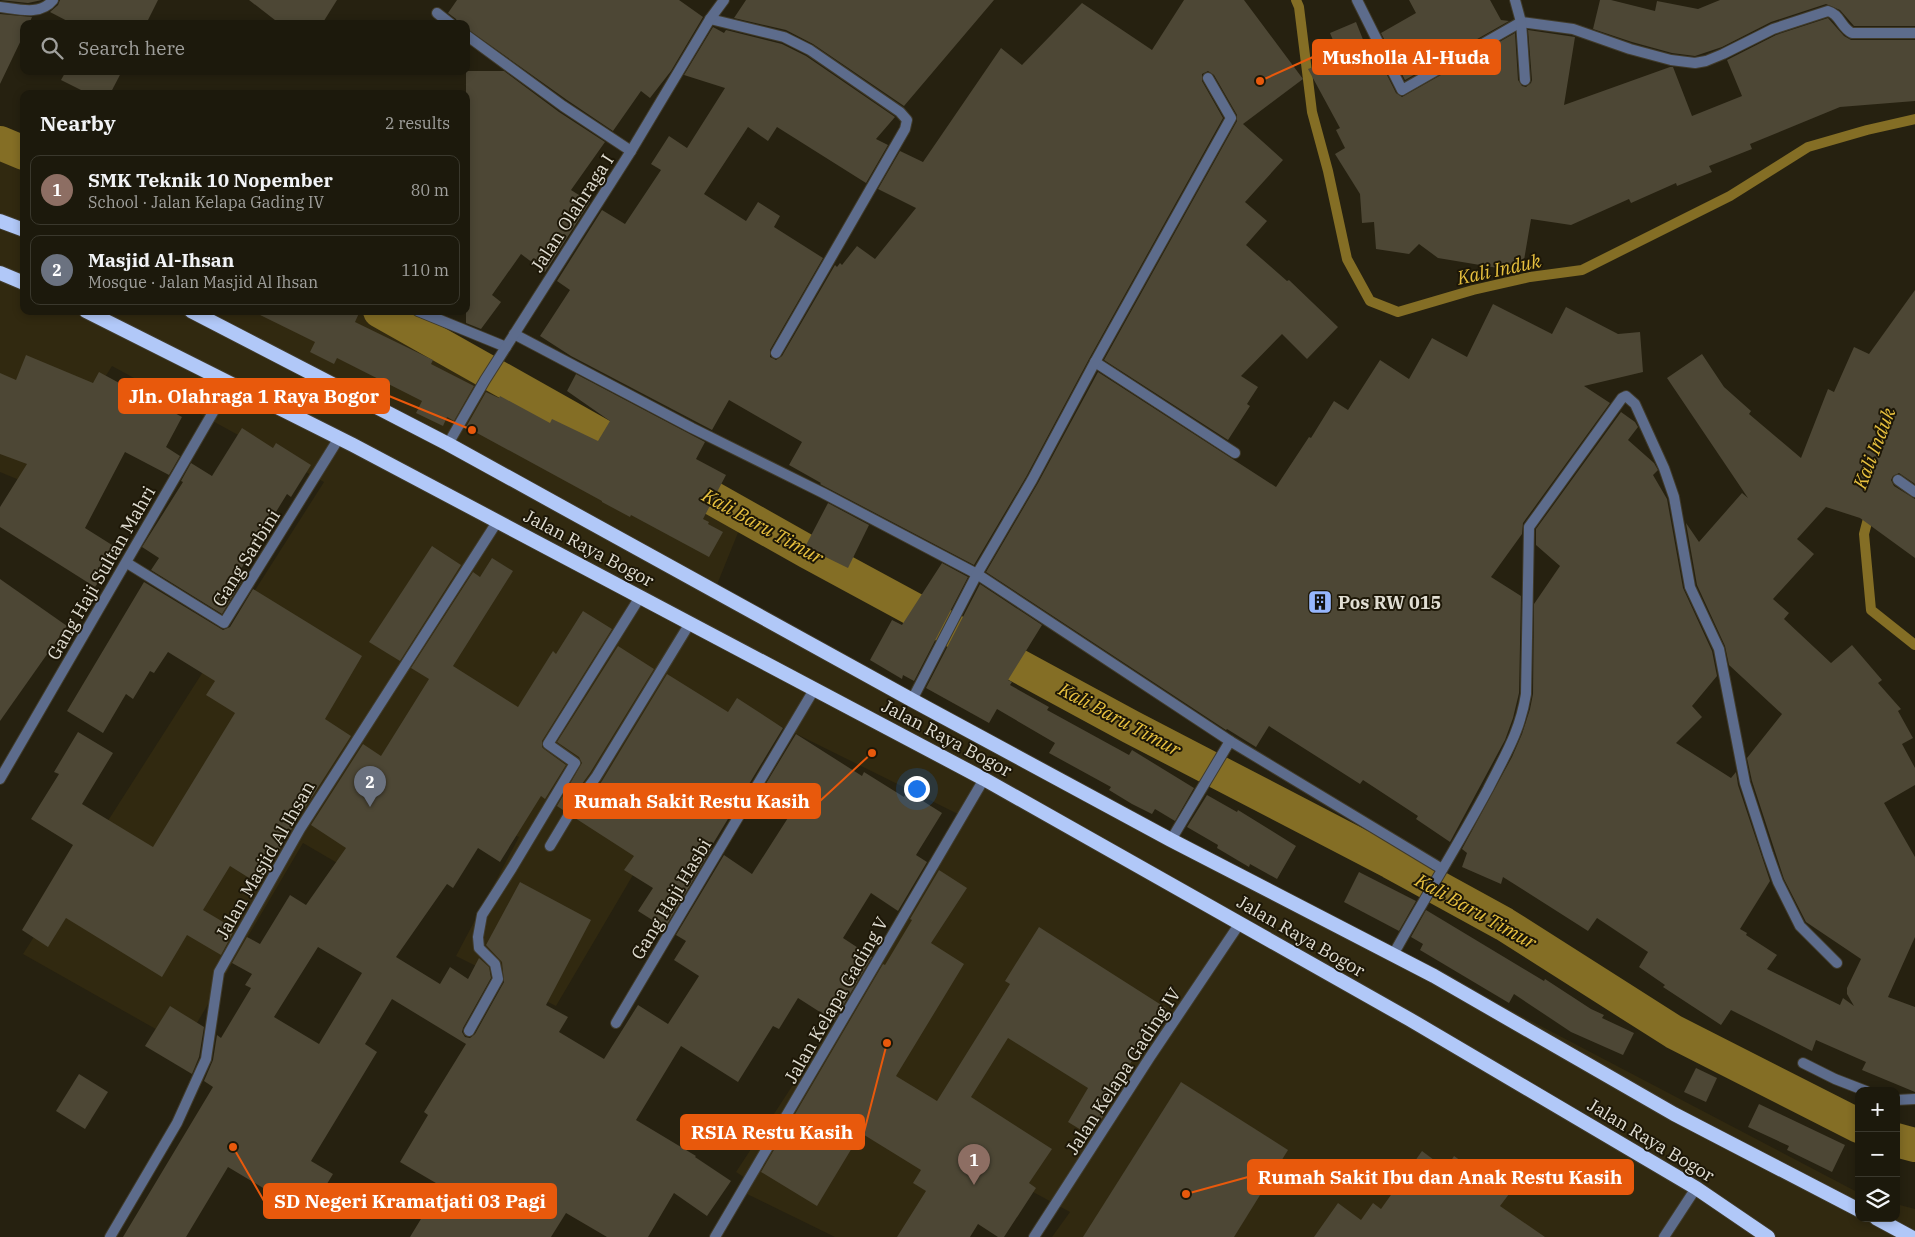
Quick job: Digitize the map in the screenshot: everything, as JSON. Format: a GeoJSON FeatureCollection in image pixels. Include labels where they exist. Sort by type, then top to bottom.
{"type":"FeatureCollection","features":[{"type":"Feature","properties":{"kind":"highway"},"geometry":{"type":"LineString","coordinates":[[0,221],[20,228]]}},
{"type":"Feature","properties":{"kind":"highway"},"geometry":{"type":"LineString","coordinates":[[0,273],[20,281]]}},
{"type":"Feature","properties":{"kind":"highway","name":"Jalan Raya Bogor"},"geometry":{"type":"LineString","coordinates":[[94,315],[339,438],[984,779],[1409,1019],[1696,1188],[1768,1237]]}},
{"type":"Feature","properties":{"kind":"highway","name":"Jalan Raya Bogor"},"geometry":{"type":"LineString","coordinates":[[199,315],[448,444],[912,700],[1171,840],[1434,976],[1674,1114],[1855,1208]]}},
{"type":"Feature","properties":{"kind":"highway"},"geometry":{"type":"LineString","coordinates":[[1883,1222],[1911,1237]]}},
{"type":"Feature","properties":{"kind":"street"},"geometry":{"type":"LineString","coordinates":[[0,7],[34,11],[48,6],[53,0]]}},
{"type":"Feature","properties":{"kind":"street","name":"Jalan Olahraga I"},"geometry":{"type":"LineString","coordinates":[[448,444],[504,349],[630,151],[710,19],[724,0]]}},
{"type":"Feature","properties":{"kind":"street"},"geometry":{"type":"LineString","coordinates":[[1357,0],[1402,90],[1521,22],[1573,29],[1630,49],[1671,60],[1695,63],[1706,61],[1773,29],[1828,11],[1837,16],[1846,29],[1852,33],[1915,33]]}},
{"type":"Feature","properties":{"kind":"street"},"geometry":{"type":"LineString","coordinates":[[1515,0],[1521,22],[1525,80]]}},
{"type":"Feature","properties":{"kind":"street"},"geometry":{"type":"LineString","coordinates":[[437,13],[446,20]]}},
{"type":"Feature","properties":{"kind":"street"},"geometry":{"type":"LineString","coordinates":[[710,19],[784,37],[810,50],[900,112],[907,120],[905,129],[776,353]]}},
{"type":"Feature","properties":{"kind":"street"},"geometry":{"type":"LineString","coordinates":[[470,38],[563,106],[630,151]]}},
{"type":"Feature","properties":{"kind":"street"},"geometry":{"type":"LineString","coordinates":[[912,700],[977,574],[1032,480],[1095,362],[1231,118],[1208,78]]}},
{"type":"Feature","properties":{"kind":"street"},"geometry":{"type":"LineString","coordinates":[[427,315],[504,349]]}},
{"type":"Feature","properties":{"kind":"street"},"geometry":{"type":"LineString","coordinates":[[514,334],[692,428],[823,493],[977,574],[1227,745],[1440,872]]}},
{"type":"Feature","properties":{"kind":"street"},"geometry":{"type":"LineString","coordinates":[[1095,362],[1235,453]]}},
{"type":"Feature","properties":{"kind":"street","name":"Gang Haji Sultan Mahri"},"geometry":{"type":"LineString","coordinates":[[0,779],[230,383]]}},
{"type":"Feature","properties":{"kind":"street"},"geometry":{"type":"LineString","coordinates":[[1394,955],[1440,872],[1469,825],[1516,734],[1523,712],[1526,694],[1529,527],[1622,398],[1626,396],[1635,404],[1664,468],[1674,497],[1690,587],[1719,649],[1745,783],[1778,882],[1800,926],[1837,963]]}},
{"type":"Feature","properties":{"kind":"street","name":"Gang Sarbini"},"geometry":{"type":"LineString","coordinates":[[127,563],[224,623],[339,438]]}},
{"type":"Feature","properties":{"kind":"street"},"geometry":{"type":"LineString","coordinates":[[1898,480],[1915,492]]}},
{"type":"Feature","properties":{"kind":"street","name":"Jalan Masjid Al Ihsan"},"geometry":{"type":"LineString","coordinates":[[110,1237],[178,1123],[206,1059],[219,972],[300,829],[497,522]]}},
{"type":"Feature","properties":{"kind":"street"},"geometry":{"type":"LineString","coordinates":[[469,1031],[498,979],[495,964],[478,948],[482,915],[575,763],[548,744],[640,597]]}},
{"type":"Feature","properties":{"kind":"street"},"geometry":{"type":"LineString","coordinates":[[550,846],[571,810],[596,777],[690,623]]}},
{"type":"Feature","properties":{"kind":"street","name":"Gang Haji Hasbi"},"geometry":{"type":"LineString","coordinates":[[616,1023],[815,688]]}},
{"type":"Feature","properties":{"kind":"street"},"geometry":{"type":"LineString","coordinates":[[1171,840],[1227,745]]}},
{"type":"Feature","properties":{"kind":"street","name":"Jalan Kelapa Gading V"},"geometry":{"type":"LineString","coordinates":[[715,1237],[984,779]]}},
{"type":"Feature","properties":{"kind":"street","name":"Jalan Kelapa Gading IV"},"geometry":{"type":"LineString","coordinates":[[1034,1237],[1150,1057],[1240,923]]}},
{"type":"Feature","properties":{"kind":"street"},"geometry":{"type":"LineString","coordinates":[[1803,1063],[1856,1087]]}},
{"type":"Feature","properties":{"kind":"street"},"geometry":{"type":"LineString","coordinates":[[1900,1100],[1915,1099]]}},
{"type":"Feature","properties":{"kind":"street"},"geometry":{"type":"LineString","coordinates":[[1664,1237],[1696,1188]]}},
{"type":"Feature","properties":{"kind":"shaded area"},"geometry":{"type":"Polygon","coordinates":[[[0,137],[20,147],[20,315],[368,315],[604,429],[750,503],[714,592],[1855,1191],[1855,1222],[1900,1222],[1900,1205],[1915,1209],[1915,1237],[1052,1237],[1070,1212],[963,1154],[912,1237],[835,1237],[747,1194],[753,1183],[736,1172],[932,872],[964,817],[734,703],[556,1006],[456,956],[519,837],[444,807],[387,892],[303,843],[184,1045],[23,954],[324,482],[112,366],[36,487],[0,472],[0,137]]]}},
{"type":"Feature","properties":{"kind":"building"},"geometry":{"type":"Polygon","coordinates":[[[0,0],[42,0],[28,3],[0,0]]]}},
{"type":"Feature","properties":{"kind":"building"},"geometry":{"type":"Polygon","coordinates":[[[60,0],[158,0],[148,20],[65,20],[50,12],[58,5],[60,0]]]}},
{"type":"Feature","properties":{"kind":"building"},"geometry":{"type":"Polygon","coordinates":[[[249,0],[337,0],[324,20],[275,20],[249,0]]]}},
{"type":"Feature","properties":{"kind":"building"},"geometry":{"type":"Polygon","coordinates":[[[457,0],[679,0],[703,17],[671,71],[650,98],[641,91],[613,131],[470,31],[470,20],[456,20],[448,13],[457,0]]]}},
{"type":"Feature","properties":{"kind":"building"},"geometry":{"type":"Polygon","coordinates":[[[746,0],[994,0],[904,106],[813,44],[786,30],[734,18],[746,0]]]}},
{"type":"Feature","properties":{"kind":"building"},"geometry":{"type":"Polygon","coordinates":[[[1184,0],[1244,0],[1303,79],[1243,124],[1283,160],[1245,202],[1267,221],[1246,245],[1287,281],[1289,280],[1338,327],[1307,359],[1282,334],[1241,376],[1258,387],[1247,404],[1250,406],[1228,440],[1104,360],[1237,121],[1237,115],[1214,75],[1208,71],[1202,74],[1202,81],[1223,118],[1089,359],[1026,477],[974,565],[820,484],[789,465],[802,442],[729,400],[712,430],[571,356],[540,336],[570,290],[557,281],[602,210],[625,224],[661,170],[651,164],[669,136],[687,148],[725,88],[684,75],[713,27],[724,33],[726,30],[782,44],[806,56],[895,117],[876,139],[888,145],[866,183],[777,127],[768,141],[748,127],[704,194],[746,221],[758,202],[780,216],[774,227],[823,258],[770,350],[770,357],[776,360],[782,356],[835,265],[837,267],[840,263],[842,265],[857,246],[875,259],[916,208],[878,189],[900,151],[923,162],[1001,48],[1022,65],[1082,3],[1152,50],[1184,0]]]}},
{"type":"Feature","properties":{"kind":"building"},"geometry":{"type":"Polygon","coordinates":[[[1409,0],[1490,0],[1501,20],[1509,21],[1405,80],[1381,33],[1416,13],[1409,0]]]}},
{"type":"Feature","properties":{"kind":"building"},"geometry":{"type":"Polygon","coordinates":[[[1600,0],[1611,0],[1655,11],[1657,1],[1698,9],[1720,0],[1915,0],[1915,26],[1854,26],[1840,10],[1826,4],[1771,22],[1722,47],[1695,56],[1672,53],[1593,29],[1600,0]]]}},
{"type":"Feature","properties":{"kind":"building"},"geometry":{"type":"Polygon","coordinates":[[[0,14],[32,17],[31,20],[20,20],[20,42],[0,84],[0,14]]]}},
{"type":"Feature","properties":{"kind":"building"},"geometry":{"type":"Polygon","coordinates":[[[1828,18],[1844,36],[1851,40],[1915,40],[1915,101],[1840,107],[1750,144],[1752,149],[1709,166],[1712,172],[1677,186],[1676,183],[1631,203],[1629,199],[1571,225],[1531,219],[1522,272],[1438,258],[1419,244],[1409,254],[1376,249],[1374,222],[1362,223],[1360,194],[1335,154],[1345,148],[1336,130],[1340,128],[1308,69],[1340,57],[1330,33],[1356,22],[1364,42],[1369,39],[1396,93],[1402,97],[1515,33],[1518,80],[1522,86],[1526,87],[1532,80],[1528,30],[1575,37],[1564,105],[1673,67],[1692,116],[1742,96],[1727,60],[1776,35],[1828,18]]]}},
{"type":"Feature","properties":{"kind":"building"},"geometry":{"type":"Polygon","coordinates":[[[470,71],[504,71],[559,112],[605,142],[571,190],[590,202],[545,272],[521,254],[492,295],[501,302],[481,329],[466,323],[466,315],[470,315],[470,90],[466,90],[466,75],[470,75],[470,71]]]}},
{"type":"Feature","properties":{"kind":"building"},"geometry":{"type":"Polygon","coordinates":[[[64,75],[120,75],[112,90],[81,90],[61,80],[64,75]]]}},
{"type":"Feature","properties":{"kind":"building"},"geometry":{"type":"Polygon","coordinates":[[[1915,290],[1915,484],[1899,473],[1893,476],[1891,480],[1894,486],[1915,499],[1915,558],[1860,518],[1826,507],[1797,539],[1814,554],[1773,599],[1789,613],[1784,619],[1831,663],[1852,645],[1882,680],[1878,683],[1901,709],[1898,711],[1913,738],[1902,744],[1915,768],[1915,785],[1884,803],[1915,857],[1915,937],[1888,997],[1915,1007],[1915,1092],[1862,1070],[1866,1062],[1816,1040],[1812,1051],[1731,1010],[1721,1025],[1663,987],[1665,985],[1639,967],[1648,952],[1597,918],[1588,931],[1503,877],[1501,884],[1462,867],[1467,853],[1462,849],[1512,757],[1530,709],[1533,694],[1534,604],[1560,566],[1536,545],[1536,529],[1621,412],[1635,422],[1638,427],[1628,440],[1654,463],[1658,470],[1653,475],[1667,499],[1683,588],[1712,651],[1717,676],[1692,706],[1702,717],[1676,743],[1731,778],[1736,772],[1738,785],[1770,881],[1740,929],[1777,955],[1767,969],[1840,1005],[1843,998],[1854,1006],[1847,994],[1847,988],[1861,959],[1806,922],[1784,879],[1752,781],[1747,758],[1782,714],[1729,665],[1725,646],[1697,585],[1686,523],[1699,542],[1742,493],[1748,498],[1667,378],[1702,354],[1724,387],[1751,411],[1749,414],[1801,458],[1828,389],[1834,392],[1854,347],[1869,354],[1915,290]]]}},
{"type":"Feature","properties":{"kind":"building"},"geometry":{"type":"Polygon","coordinates":[[[1493,304],[1552,334],[1566,307],[1618,334],[1640,332],[1643,372],[1584,386],[1610,403],[1523,523],[1522,534],[1491,577],[1521,596],[1519,693],[1505,740],[1450,842],[1416,819],[1418,816],[1363,780],[1360,784],[1269,726],[1256,747],[1226,730],[986,572],[1038,483],[1098,372],[1276,487],[1309,437],[1311,438],[1334,401],[1348,410],[1380,360],[1409,379],[1432,338],[1467,357],[1493,304]]]}},
{"type":"Feature","properties":{"kind":"building"},"geometry":{"type":"Polygon","coordinates":[[[260,315],[358,315],[355,322],[433,360],[431,364],[474,386],[454,421],[447,417],[443,426],[416,413],[422,401],[337,358],[334,364],[310,352],[315,342],[260,315]]]}},
{"type":"Feature","properties":{"kind":"building"},"geometry":{"type":"Polygon","coordinates":[[[26,355],[93,383],[99,372],[182,417],[166,447],[180,456],[169,475],[125,452],[85,528],[120,550],[95,587],[0,527],[0,507],[27,464],[0,454],[0,373],[16,380],[26,355]]]}},
{"type":"Feature","properties":{"kind":"building"},"geometry":{"type":"Polygon","coordinates":[[[576,374],[705,442],[696,459],[726,475],[703,519],[723,532],[709,557],[631,515],[630,517],[466,427],[486,392],[499,398],[500,396],[550,423],[552,419],[598,441],[610,421],[567,391],[576,374]]]}},
{"type":"Feature","properties":{"kind":"building"},"geometry":{"type":"Polygon","coordinates":[[[242,428],[273,448],[276,443],[311,465],[291,497],[287,494],[236,577],[242,581],[222,614],[151,570],[159,558],[142,547],[183,482],[181,481],[191,463],[212,476],[242,428]]]}},
{"type":"Feature","properties":{"kind":"building"},"geometry":{"type":"Polygon","coordinates":[[[828,503],[869,525],[848,568],[805,547],[828,503]]]}},
{"type":"Feature","properties":{"kind":"building"},"geometry":{"type":"Polygon","coordinates":[[[432,546],[461,565],[400,661],[369,642],[432,546]]]}},
{"type":"Feature","properties":{"kind":"building"},"geometry":{"type":"Polygon","coordinates":[[[492,558],[513,571],[453,666],[518,707],[553,651],[556,654],[583,611],[612,629],[542,741],[544,749],[566,765],[545,799],[541,796],[500,862],[478,848],[453,888],[447,884],[396,957],[440,984],[450,967],[468,979],[479,958],[489,967],[491,978],[463,1028],[462,1032],[465,1037],[470,1038],[475,1034],[504,982],[502,962],[486,945],[520,882],[591,920],[546,1005],[568,1017],[559,1032],[604,1059],[638,1005],[668,1024],[699,976],[674,960],[686,941],[676,935],[724,855],[752,874],[793,810],[762,790],[796,734],[862,776],[864,772],[904,797],[907,791],[942,813],[916,855],[927,862],[898,911],[871,893],[843,938],[872,957],[834,1021],[798,998],[779,1029],[773,1026],[738,1082],[681,1046],[636,1120],[696,1156],[731,1181],[707,1216],[674,1193],[648,1237],[607,1237],[566,1213],[551,1237],[410,1237],[441,1186],[400,1162],[428,1115],[424,1112],[466,1044],[392,999],[365,1044],[377,1052],[311,1161],[333,1174],[308,1215],[228,1167],[186,1237],[123,1237],[213,1087],[204,1081],[213,1060],[217,1035],[221,1038],[251,988],[245,985],[252,974],[232,963],[247,937],[260,944],[290,895],[306,905],[346,848],[311,825],[363,744],[381,756],[429,679],[411,668],[473,572],[480,577],[492,558]],[[318,947],[274,1017],[319,1044],[362,973],[318,947]]]}},
{"type":"Feature","properties":{"kind":"building"},"geometry":{"type":"Polygon","coordinates":[[[942,563],[968,577],[914,681],[903,675],[902,679],[870,660],[892,620],[902,625],[942,563]]]}},
{"type":"Feature","properties":{"kind":"building"},"geometry":{"type":"Polygon","coordinates":[[[0,579],[67,626],[0,721],[0,579]]]}},
{"type":"Feature","properties":{"kind":"building"},"geometry":{"type":"Polygon","coordinates":[[[144,582],[223,630],[230,627],[253,589],[362,656],[325,719],[351,736],[259,884],[230,866],[203,910],[235,929],[221,955],[187,935],[162,977],[66,918],[48,947],[22,930],[73,845],[31,819],[59,774],[54,772],[78,732],[113,753],[82,804],[153,847],[235,713],[206,695],[215,681],[168,652],[154,673],[150,671],[133,699],[126,694],[103,733],[67,711],[144,582]]]}},
{"type":"Feature","properties":{"kind":"building"},"geometry":{"type":"Polygon","coordinates":[[[980,584],[1042,625],[1008,680],[1012,682],[1010,685],[1049,707],[1047,710],[1129,755],[1132,750],[1194,788],[1175,821],[1155,809],[1152,814],[1132,804],[1109,790],[1111,787],[1049,753],[1055,743],[997,709],[989,723],[926,688],[980,584]]]}},
{"type":"Feature","properties":{"kind":"building"},"geometry":{"type":"Polygon","coordinates":[[[618,646],[654,669],[590,773],[563,810],[557,806],[582,763],[579,757],[557,742],[618,646]]]}},
{"type":"Feature","properties":{"kind":"building"},"geometry":{"type":"Polygon","coordinates":[[[667,674],[728,712],[737,698],[783,728],[711,847],[665,928],[638,911],[653,888],[624,870],[634,856],[575,818],[602,781],[667,674]]]}},
{"type":"Feature","properties":{"kind":"building"},"geometry":{"type":"Polygon","coordinates":[[[1207,795],[1237,812],[1238,810],[1296,846],[1277,879],[1250,864],[1249,867],[1217,848],[1218,845],[1187,827],[1207,795]]]}},
{"type":"Feature","properties":{"kind":"building"},"geometry":{"type":"Polygon","coordinates":[[[939,870],[967,888],[931,943],[964,964],[896,1076],[937,1101],[1010,984],[1005,981],[1039,927],[1166,1008],[1117,1084],[1121,1087],[1091,1136],[1068,1122],[1088,1088],[1008,1038],[971,1097],[1052,1149],[1029,1183],[1036,1188],[1004,1237],[998,1237],[978,1224],[970,1237],[897,1237],[926,1191],[913,1183],[921,1170],[861,1133],[817,1206],[761,1172],[883,964],[885,965],[912,920],[910,919],[939,870]]]}},
{"type":"Feature","properties":{"kind":"building"},"geometry":{"type":"Polygon","coordinates":[[[1359,872],[1416,901],[1399,931],[1344,902],[1359,872]]]}},
{"type":"Feature","properties":{"kind":"building"},"geometry":{"type":"Polygon","coordinates":[[[1426,910],[1604,1015],[1602,1018],[1634,1033],[1623,1055],[1571,1032],[1514,994],[1509,1003],[1420,950],[1423,944],[1411,937],[1426,910]]]}},
{"type":"Feature","properties":{"kind":"building"},"geometry":{"type":"Polygon","coordinates":[[[170,1006],[204,1027],[199,1057],[192,1074],[145,1046],[170,1006]]]}},
{"type":"Feature","properties":{"kind":"building"},"geometry":{"type":"Polygon","coordinates":[[[1696,1068],[1717,1078],[1706,1102],[1684,1092],[1696,1068]]]}},
{"type":"Feature","properties":{"kind":"building"},"geometry":{"type":"Polygon","coordinates":[[[79,1074],[108,1092],[85,1129],[56,1111],[79,1074]]]}},
{"type":"Feature","properties":{"kind":"building"},"geometry":{"type":"Polygon","coordinates":[[[1181,1082],[1288,1150],[1234,1237],[1083,1237],[1181,1082]]]}},
{"type":"Feature","properties":{"kind":"building"},"geometry":{"type":"Polygon","coordinates":[[[1759,1104],[1845,1145],[1832,1172],[1787,1150],[1789,1146],[1748,1127],[1759,1104]]]}},
{"type":"Feature","properties":{"kind":"building"},"geometry":{"type":"Polygon","coordinates":[[[1422,1151],[1446,1169],[1454,1156],[1509,1194],[1500,1206],[1545,1237],[1314,1237],[1338,1203],[1361,1220],[1373,1203],[1381,1209],[1422,1151]]]}},
{"type":"Feature","properties":{"kind":"waterway","name":"Kali Induk"},"geometry":{"type":"LineString","coordinates":[[1296,0],[1299,7],[1312,112],[1328,171],[1347,259],[1370,301],[1398,312],[1473,290],[1530,277],[1582,270],[1730,196],[1808,147],[1867,130],[1915,119]]}},
{"type":"Feature","properties":{"kind":"waterway","name":"Kali Baru Timur"},"geometry":{"type":"LineString","coordinates":[[0,143],[20,151]]}},
{"type":"Feature","properties":{"kind":"waterway","name":"Kali Baru Timur"},"geometry":{"type":"LineString","coordinates":[[387,315],[808,552],[1131,727],[1391,862],[1504,924],[1674,1032],[1855,1124]]}},
{"type":"Feature","properties":{"kind":"waterway","name":"Kali Induk"},"geometry":{"type":"LineString","coordinates":[[1870,511],[1864,534],[1871,610],[1915,645]]}},
{"type":"Feature","properties":{"kind":"waterway","name":"Kali Baru Timur"},"geometry":{"type":"LineString","coordinates":[[1900,1141],[1915,1145]]}},
{"type":"Feature","properties":{"kind":"place","name":"Musholla Al-Huda"},"geometry":{"type":"Point","coordinates":[1260,81]}},
{"type":"Feature","properties":{"kind":"place","name":"Jln. Olahraga 1 Raya Bogor"},"geometry":{"type":"Point","coordinates":[472,430]}},
{"type":"Feature","properties":{"kind":"place","name":"Pos RW 015"},"geometry":{"type":"Point","coordinates":[1320,602]}},
{"type":"Feature","properties":{"kind":"place","name":"Rumah Sakit Restu Kasih"},"geometry":{"type":"Point","coordinates":[872,753]}},
{"type":"Feature","properties":{"kind":"place","name":"Masjid Al-Ihsan"},"geometry":{"type":"Point","coordinates":[370,807]}},
{"type":"Feature","properties":{"kind":"place","name":"RSIA Restu Kasih"},"geometry":{"type":"Point","coordinates":[887,1043]}},
{"type":"Feature","properties":{"kind":"place","name":"SD Negeri Kramatjati 03 Pagi"},"geometry":{"type":"Point","coordinates":[233,1147]}},
{"type":"Feature","properties":{"kind":"place","name":"SMK Teknik 10 Nopember"},"geometry":{"type":"Point","coordinates":[974,1185]}},
{"type":"Feature","properties":{"kind":"place","name":"Rumah Sakit Ibu dan Anak Restu Kasih"},"geometry":{"type":"Point","coordinates":[1186,1194]}}]}
